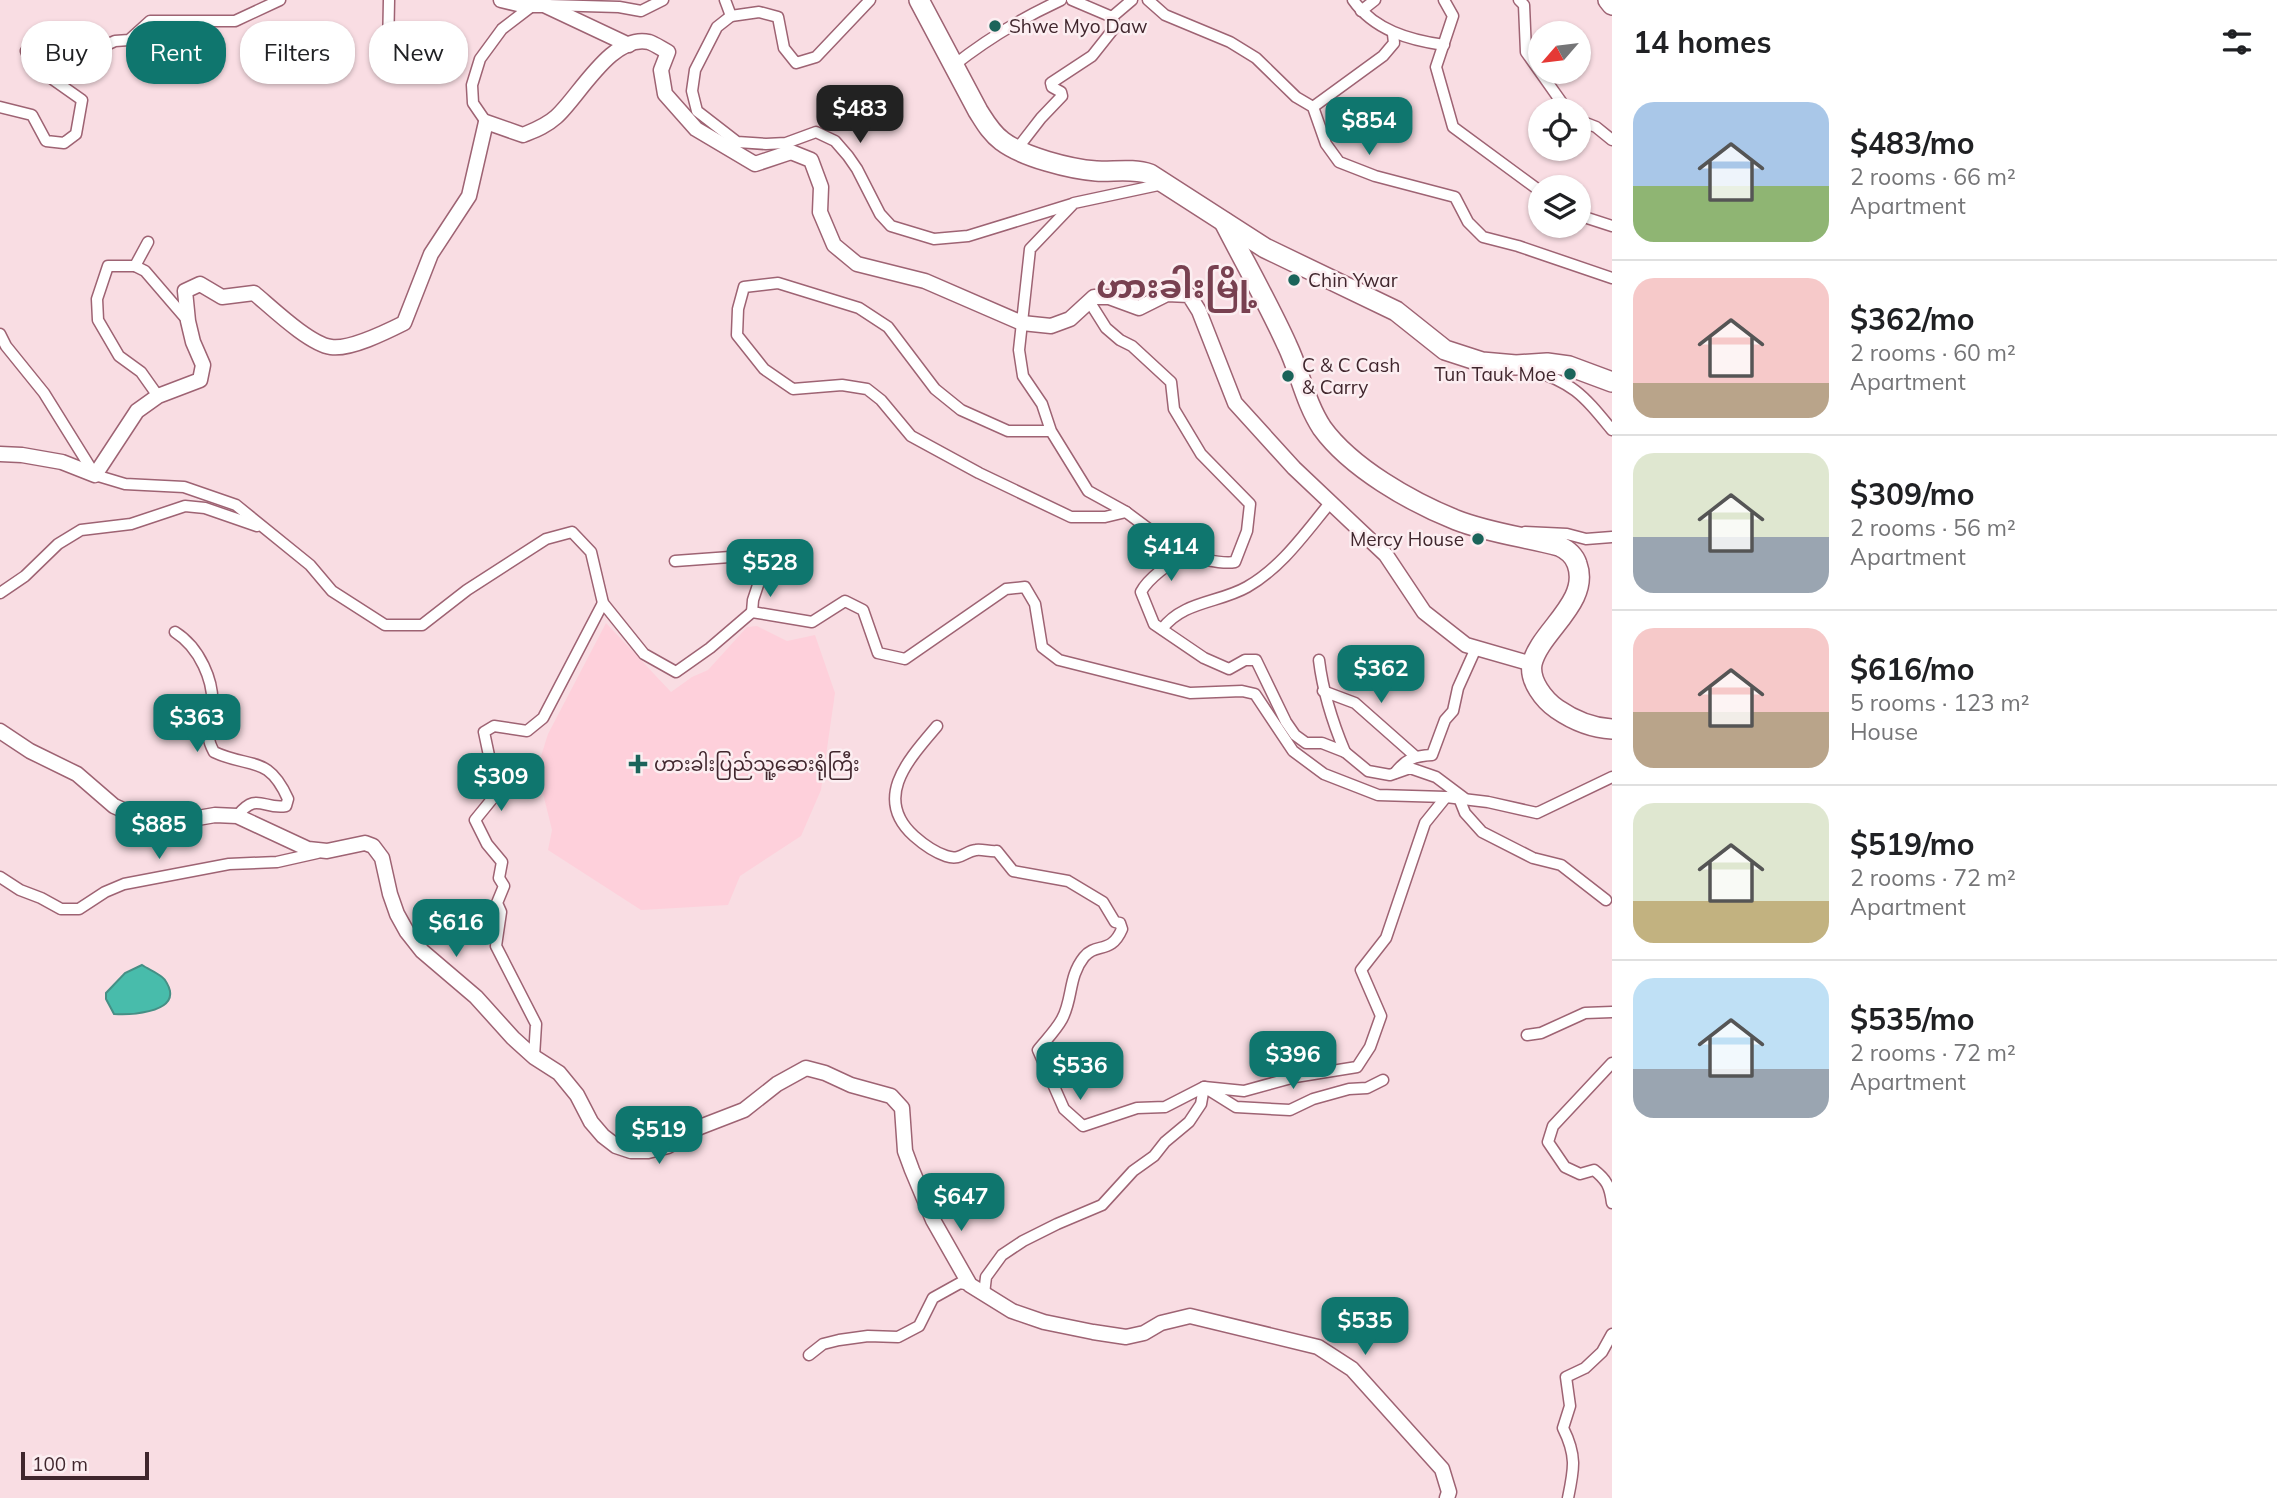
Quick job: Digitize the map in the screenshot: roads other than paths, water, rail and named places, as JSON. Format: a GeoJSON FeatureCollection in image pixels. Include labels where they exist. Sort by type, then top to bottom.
{"type":"FeatureCollection","features":[{"type":"Feature","properties":{"kind":"highway"},"geometry":{"type":"LineString","coordinates":[[919,0],[988,128],[1004,143],[1072,167],[1093,171],[1142,171],[1222,218],[1265,248],[1396,311],[1445,350],[1482,362],[1569,366],[1612,382]]}},
{"type":"Feature","properties":{"kind":"highway"},"geometry":{"type":"LineString","coordinates":[[1608,0],[1612,5]]}},
{"type":"Feature","properties":{"kind":"highway"},"geometry":{"type":"LineString","coordinates":[[1222,218],[1287,345],[1310,408],[1332,440],[1361,466],[1416,501],[1457,520],[1567,549],[1576,562],[1580,580],[1572,599],[1532,664],[1533,674],[1540,692],[1554,707],[1592,727],[1612,729]]}},
{"type":"Feature","properties":{"kind":"street"},"geometry":{"type":"LineString","coordinates":[[0,107],[32,115],[46,141],[64,143],[76,134],[82,100],[31,64],[26,51],[59,55],[69,62],[115,41],[130,40],[150,22],[235,21],[280,0]]}},
{"type":"Feature","properties":{"kind":"street"},"geometry":{"type":"LineString","coordinates":[[389,0],[389,21]]}},
{"type":"Feature","properties":{"kind":"street"},"geometry":{"type":"LineString","coordinates":[[508,1],[538,6],[619,7],[641,11],[663,0]]}},
{"type":"Feature","properties":{"kind":"street"},"geometry":{"type":"LineString","coordinates":[[725,0],[731,16]]}},
{"type":"Feature","properties":{"kind":"street"},"geometry":{"type":"LineString","coordinates":[[953,66],[984,42],[1061,0]]}},
{"type":"Feature","properties":{"kind":"street"},"geometry":{"type":"LineString","coordinates":[[1072,0],[1112,17]]}},
{"type":"Feature","properties":{"kind":"street"},"geometry":{"type":"LineString","coordinates":[[1112,17],[1132,0]]}},
{"type":"Feature","properties":{"kind":"street"},"geometry":{"type":"LineString","coordinates":[[1148,0],[1165,15],[1230,41],[1256,58],[1296,97],[1313,107],[1326,144],[1339,162],[1375,176],[1455,197],[1468,222],[1483,237],[1612,278]]}},
{"type":"Feature","properties":{"kind":"street"},"geometry":{"type":"LineString","coordinates":[[1353,0],[1361,11],[1393,34],[1444,45]]}},
{"type":"Feature","properties":{"kind":"street"},"geometry":{"type":"LineString","coordinates":[[1361,11],[1374,0]]}},
{"type":"Feature","properties":{"kind":"street"},"geometry":{"type":"LineString","coordinates":[[1444,0],[1453,16],[1436,67],[1453,127],[1528,182]]}},
{"type":"Feature","properties":{"kind":"street"},"geometry":{"type":"LineString","coordinates":[[1519,0],[1524,5],[1526,52],[1558,98]]}},
{"type":"Feature","properties":{"kind":"street"},"geometry":{"type":"LineString","coordinates":[[863,2],[816,57],[796,63],[784,48],[778,17],[759,12],[731,16],[717,27],[695,70],[692,91],[697,111],[737,142],[786,143],[816,132],[835,141],[857,169],[880,214],[891,226],[934,239],[968,236],[1074,203],[1166,183]]}},
{"type":"Feature","properties":{"kind":"street"},"geometry":{"type":"LineString","coordinates":[[538,6],[629,45]]}},
{"type":"Feature","properties":{"kind":"street"},"geometry":{"type":"LineString","coordinates":[[538,6],[502,29],[480,59],[472,85],[473,103],[486,122],[523,135],[542,128],[558,116],[602,62],[629,45],[646,41],[668,52],[661,70],[665,94],[696,129],[755,164],[791,152],[811,160],[821,187],[820,212],[834,245],[857,264],[925,281],[1022,323],[1051,326],[1070,319],[1094,297],[1109,297],[1139,308],[1167,294],[1189,295],[1199,312],[1235,403],[1294,468],[1386,555],[1424,612],[1466,645],[1532,664]]}},
{"type":"Feature","properties":{"kind":"street"},"geometry":{"type":"LineString","coordinates":[[1017,149],[1062,96],[1051,83],[1092,56],[1115,27],[1112,17]]}},
{"type":"Feature","properties":{"kind":"street"},"geometry":{"type":"LineString","coordinates":[[1313,107],[1383,56],[1394,43],[1393,34]]}},
{"type":"Feature","properties":{"kind":"street"},"geometry":{"type":"LineString","coordinates":[[94,475],[137,411],[158,396],[200,380],[204,365],[193,342],[185,291],[200,284],[222,297],[254,293],[300,332],[331,347],[368,341],[404,323],[431,254],[469,195],[486,122]]}},
{"type":"Feature","properties":{"kind":"street"},"geometry":{"type":"LineString","coordinates":[[1591,125],[1612,139]]}},
{"type":"Feature","properties":{"kind":"street"},"geometry":{"type":"LineString","coordinates":[[1074,203],[1030,249],[1019,350],[1023,376],[1042,404],[1051,431],[1088,491],[1125,512],[1184,558]]}},
{"type":"Feature","properties":{"kind":"street"},"geometry":{"type":"LineString","coordinates":[[1591,219],[1612,226]]}},
{"type":"Feature","properties":{"kind":"street"},"geometry":{"type":"LineString","coordinates":[[135,266],[148,242]]}},
{"type":"Feature","properties":{"kind":"street"},"geometry":{"type":"LineString","coordinates":[[158,396],[141,372],[119,356],[98,320],[97,299],[108,267],[135,266],[145,271],[188,321]]}},
{"type":"Feature","properties":{"kind":"street"},"geometry":{"type":"LineString","coordinates":[[1051,431],[1008,431],[961,410],[935,389],[888,327],[859,308],[778,283],[744,287],[738,309],[737,335],[764,369],[793,389],[842,385],[867,389],[881,400],[911,436],[1071,517],[1105,517],[1125,512]]}},
{"type":"Feature","properties":{"kind":"street"},"geometry":{"type":"LineString","coordinates":[[1089,301],[1106,328],[1132,346],[1171,383],[1174,409],[1201,454],[1250,504],[1247,531],[1235,562],[1223,564],[1184,558],[1151,577],[1140,592],[1154,624],[1204,658],[1229,669],[1245,660],[1256,660],[1286,722],[1306,743],[1322,743],[1345,752],[1368,771],[1390,775],[1410,768],[1436,776],[1463,799],[1465,813],[1482,832],[1534,858],[1561,865],[1606,900]]}},
{"type":"Feature","properties":{"kind":"street"},"geometry":{"type":"LineString","coordinates":[[0,334],[6,346],[44,393],[94,475]]}},
{"type":"Feature","properties":{"kind":"street"},"geometry":{"type":"LineString","coordinates":[[1516,365],[1557,377],[1584,396],[1612,430]]}},
{"type":"Feature","properties":{"kind":"street"},"geometry":{"type":"LineString","coordinates":[[0,454],[22,455],[62,463],[125,484],[184,486],[236,505],[310,565],[332,591],[385,625],[422,625],[467,590],[546,539],[572,532],[591,552],[603,603],[644,654],[676,672],[710,648],[752,612],[752,600],[759,582],[730,557],[675,561]]}},
{"type":"Feature","properties":{"kind":"street"},"geometry":{"type":"LineString","coordinates":[[1162,629],[1183,610],[1250,586],[1282,561],[1330,503]]}},
{"type":"Feature","properties":{"kind":"street"},"geometry":{"type":"LineString","coordinates":[[0,593],[25,576],[58,544],[81,530],[131,524],[185,506],[205,508],[263,529]]}},
{"type":"Feature","properties":{"kind":"street"},"geometry":{"type":"LineString","coordinates":[[1519,536],[1527,531],[1535,531],[1586,539],[1612,537]]}},
{"type":"Feature","properties":{"kind":"street"},"geometry":{"type":"LineString","coordinates":[[752,612],[812,622],[845,601],[863,610],[878,653],[905,659],[1006,589],[1025,587],[1035,604],[1042,647],[1059,660],[1190,693],[1242,691],[1255,694],[1293,751],[1324,774],[1378,795],[1446,797],[1537,813],[1612,777]]}},
{"type":"Feature","properties":{"kind":"street"},"geometry":{"type":"LineString","coordinates":[[534,1056],[536,1024],[496,946],[501,912],[497,903],[504,886],[499,878],[502,862],[487,844],[475,820],[497,793],[484,732],[494,726],[527,731],[543,718],[603,603]]}},
{"type":"Feature","properties":{"kind":"street"},"geometry":{"type":"LineString","coordinates":[[175,632],[196,651],[209,677],[212,709],[207,727],[209,744],[214,752],[266,767],[282,784],[288,799],[286,806],[280,808],[261,802],[251,803],[237,816]]}},
{"type":"Feature","properties":{"kind":"street"},"geometry":{"type":"LineString","coordinates":[[1395,773],[1404,761],[1415,756],[1432,755],[1445,720],[1453,711],[1458,688],[1476,648]]}},
{"type":"Feature","properties":{"kind":"street"},"geometry":{"type":"LineString","coordinates":[[1319,660],[1323,691],[1345,752]]}},
{"type":"Feature","properties":{"kind":"street"},"geometry":{"type":"LineString","coordinates":[[1323,691],[1354,704],[1415,756]]}},
{"type":"Feature","properties":{"kind":"street"},"geometry":{"type":"LineString","coordinates":[[937,726],[896,785],[894,803],[901,824],[926,846],[947,857],[959,857],[975,849],[997,852],[1013,870],[1068,881],[1103,902],[1115,922],[1120,923],[1122,929],[1113,943],[1084,956],[1073,974],[1063,1018],[1038,1050],[1065,1109],[1083,1126],[1137,1108],[1165,1107],[1204,1087],[1244,1091],[1295,1077],[1357,1067],[1370,1047],[1381,1016],[1361,970],[1386,937],[1425,823],[1446,797]]}},
{"type":"Feature","properties":{"kind":"street"},"geometry":{"type":"LineString","coordinates":[[0,731],[30,751],[77,774],[114,806],[132,814],[192,819],[215,815],[237,816],[308,849],[327,851]]}},
{"type":"Feature","properties":{"kind":"street"},"geometry":{"type":"LineString","coordinates":[[0,877],[20,890],[61,909],[79,909],[104,892],[124,884],[229,864],[277,862],[365,843],[377,852],[390,894],[407,932],[422,951],[476,997],[513,1038],[559,1073],[603,1136],[616,1146],[631,1151],[648,1151],[668,1146],[700,1127],[744,1110],[777,1084],[806,1068],[825,1073],[850,1085],[891,1096],[902,1108],[905,1151],[933,1220],[970,1285]]}},
{"type":"Feature","properties":{"kind":"street"},"geometry":{"type":"LineString","coordinates":[[1527,1035],[1541,1033],[1585,1013],[1612,1012]]}},
{"type":"Feature","properties":{"kind":"street"},"geometry":{"type":"LineString","coordinates":[[1612,1063],[1553,1126],[1548,1142],[1565,1167],[1580,1174],[1594,1170],[1606,1179],[1612,1203]]}},
{"type":"Feature","properties":{"kind":"street"},"geometry":{"type":"LineString","coordinates":[[1204,1087],[1236,1107],[1290,1110],[1313,1099],[1349,1089],[1367,1088],[1383,1080]]}},
{"type":"Feature","properties":{"kind":"street"},"geometry":{"type":"LineString","coordinates":[[984,1294],[986,1278],[1002,1255],[1023,1241],[1101,1205],[1133,1171],[1154,1156],[1165,1142],[1189,1122],[1201,1104],[1204,1087]]}},
{"type":"Feature","properties":{"kind":"street"},"geometry":{"type":"LineString","coordinates":[[809,1355],[823,1345],[839,1340],[867,1336],[898,1337],[919,1326],[933,1298],[960,1283],[970,1285],[1012,1311],[1044,1322],[1126,1337],[1190,1316],[1318,1347],[1352,1369],[1442,1469],[1449,1492],[1447,1498]]}},
{"type":"Feature","properties":{"kind":"street"},"geometry":{"type":"LineString","coordinates":[[1567,1498],[1575,1470],[1572,1445],[1563,1428],[1570,1406],[1566,1377],[1585,1368],[1602,1352],[1612,1334]]}},
{"type":"Feature","properties":{"kind":"place","name":"Shwe Myo Daw"},"geometry":{"type":"Point","coordinates":[995,26]}},
{"type":"Feature","properties":{"kind":"place","name":"Chin Ywar"},"geometry":{"type":"Point","coordinates":[1294,280]}},
{"type":"Feature","properties":{"kind":"place","name":"Tun Tauk Moe"},"geometry":{"type":"Point","coordinates":[1570,374]}},
{"type":"Feature","properties":{"kind":"place","name":"C & C Cash & Carry"},"geometry":{"type":"Point","coordinates":[1288,376]}},
{"type":"Feature","properties":{"kind":"place","name":"Mercy House"},"geometry":{"type":"Point","coordinates":[1478,539]}},
{"type":"Feature","properties":{"kind":"place","name":"ဟားခါးပြည်သူ့ဆေးရုံကြီး"},"geometry":{"type":"Point","coordinates":[638,764]}},
{"type":"Feature","properties":{"kind":"district","name":"ဟားခါးမြို့"},"geometry":{"type":"Point","coordinates":[1177,285]}}]}
